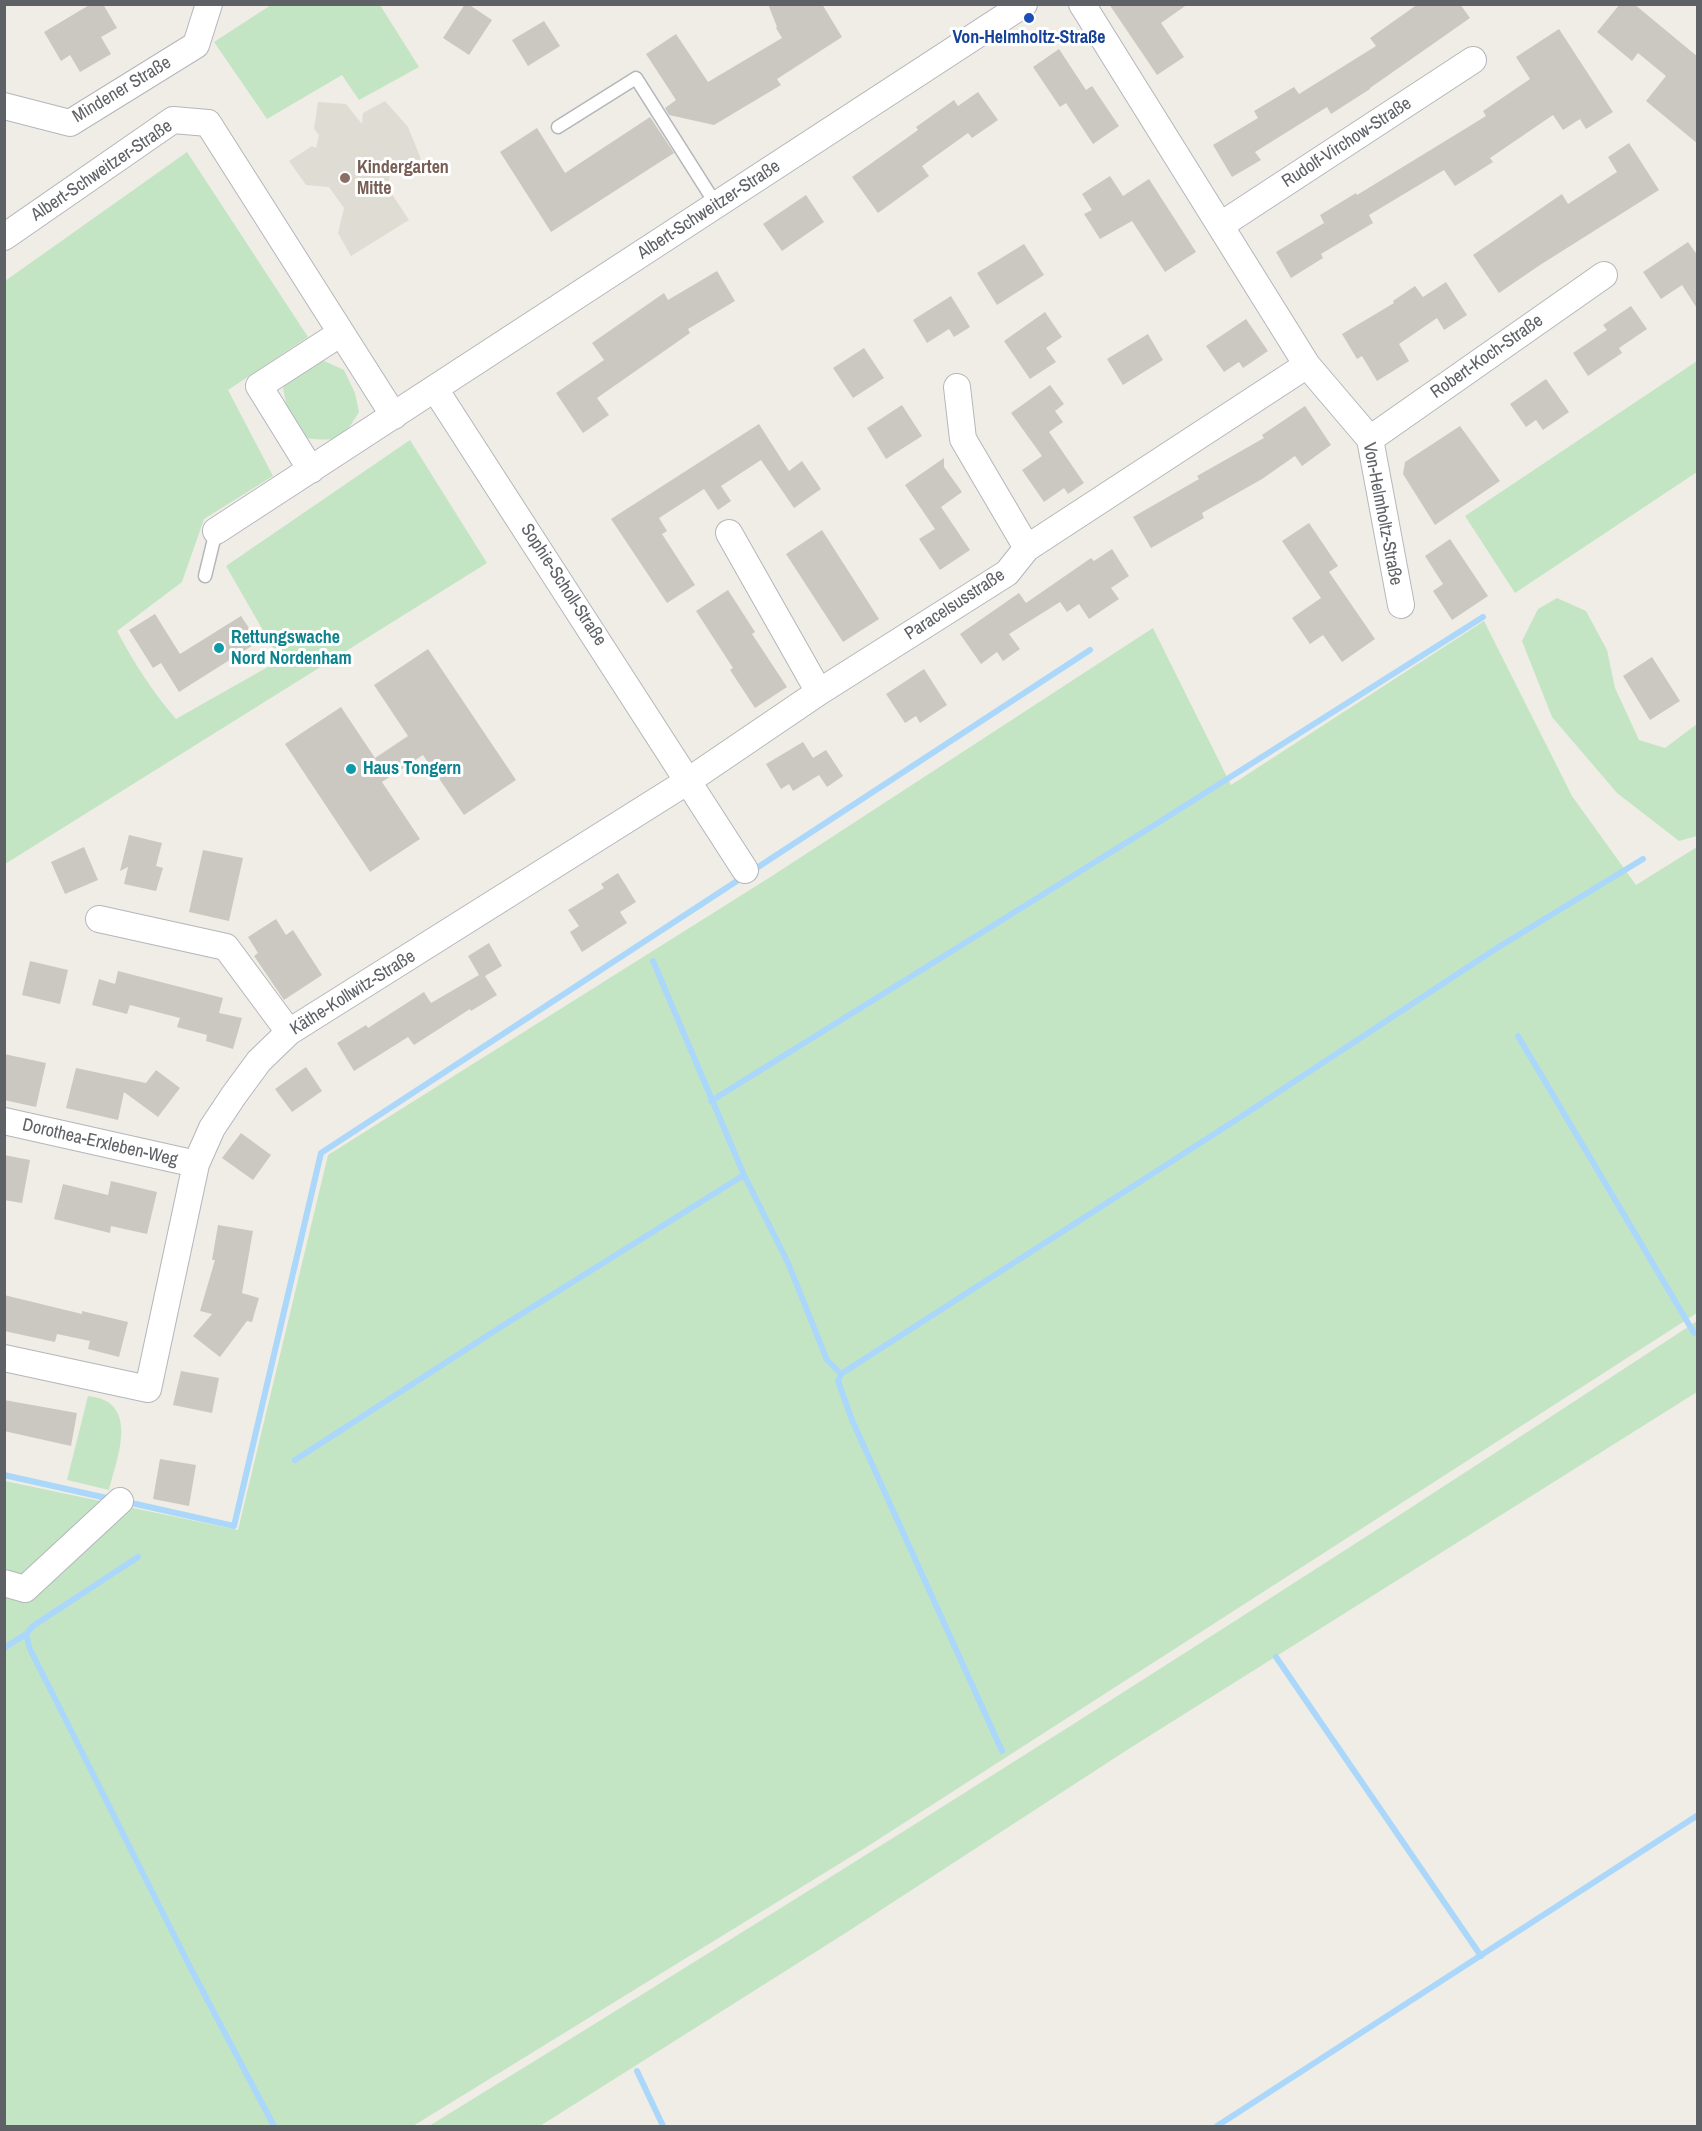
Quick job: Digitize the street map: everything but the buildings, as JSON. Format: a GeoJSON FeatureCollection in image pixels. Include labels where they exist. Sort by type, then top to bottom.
{"type":"FeatureCollection","features":[{"type":"Feature","properties":{"kind":"street","name":"Mindener Straße"},"geometry":{"type":"LineString","coordinates":[[4,106],[70,123],[196,45],[209,4]]}},
{"type":"Feature","properties":{"kind":"street","name":"Albert-Schweitzer-Straße"},"geometry":{"type":"LineString","coordinates":[[216,531],[1024,4]]}},
{"type":"Feature","properties":{"kind":"street","name":"Von-Helmholtz-Straße"},"geometry":{"type":"LineString","coordinates":[[1082,4],[1307,365],[1370,439],[1401,605]]}},
{"type":"Feature","properties":{"kind":"street","name":"Rudolf-Virchow-Straße"},"geometry":{"type":"LineString","coordinates":[[1221,225],[1473,60]]}},
{"type":"Feature","properties":{"kind":"street","name":"Albert-Schweitzer-Straße"},"geometry":{"type":"LineString","coordinates":[[4,237],[173,120],[208,123],[394,416]]}},
{"type":"Feature","properties":{"kind":"street","name":"Robert-Koch-Straße"},"geometry":{"type":"LineString","coordinates":[[1370,439],[1604,275]]}},
{"type":"Feature","properties":{"kind":"street"},"geometry":{"type":"LineString","coordinates":[[311,470],[259,386],[341,333]]}},
{"type":"Feature","properties":{"kind":"street","name":"Paracelsusstraße"},"geometry":{"type":"LineString","coordinates":[[688,782],[819,692],[1007,573],[1027,548],[1307,365]]}},
{"type":"Feature","properties":{"kind":"street"},"geometry":{"type":"LineString","coordinates":[[957,387],[963,439],[1027,548]]}},
{"type":"Feature","properties":{"kind":"street","name":"Sophie-Scholl-Straße"},"geometry":{"type":"LineString","coordinates":[[435,389],[745,870]]}},
{"type":"Feature","properties":{"kind":"street"},"geometry":{"type":"LineString","coordinates":[[729,533],[819,692]]}},
{"type":"Feature","properties":{"kind":"street","name":"Käthe-Kollwitz-Straße"},"geometry":{"type":"LineString","coordinates":[[4,1358],[148,1389],[196,1164],[212,1128],[259,1061],[289,1032],[688,782]]}},
{"type":"Feature","properties":{"kind":"street"},"geometry":{"type":"LineString","coordinates":[[99,919],[226,947],[289,1032]]}},
{"type":"Feature","properties":{"kind":"street","name":"Dorothea-Erxleben-Weg"},"geometry":{"type":"LineString","coordinates":[[4,1121],[196,1164]]}},
{"type":"Feature","properties":{"kind":"street"},"geometry":{"type":"LineString","coordinates":[[4,1583],[25,1589],[120,1501]]}},
{"type":"Feature","properties":{"kind":"lane"},"geometry":{"type":"LineString","coordinates":[[558,127],[636,78],[717,206]]}},
{"type":"Feature","properties":{"kind":"lane"},"geometry":{"type":"LineString","coordinates":[[205,576],[216,531]]}},
{"type":"Feature","properties":{"kind":"shaded area","name":"Kindergarten Mitte"},"geometry":{"type":"Polygon","coordinates":[[[385,101],[408,127],[421,159],[403,170],[391,167],[388,188],[409,220],[351,256],[338,233],[344,208],[329,187],[306,185],[289,161],[312,146],[316,148],[319,135],[314,129],[318,102],[346,104],[362,124],[363,113],[385,101]]]}},
{"type":"Feature","properties":{"kind":"green space"},"geometry":{"type":"Polygon","coordinates":[[[271,5],[380,5],[419,67],[359,100],[342,75],[267,119],[214,42],[271,5]]]}},
{"type":"Feature","properties":{"kind":"green space"},"geometry":{"type":"Polygon","coordinates":[[[187,152],[308,337],[228,390],[273,476],[204,519],[182,582],[117,631],[151,687],[176,719],[280,660],[226,566],[410,440],[487,563],[5,864],[5,281],[187,152]]]}},
{"type":"Feature","properties":{"kind":"green space"},"geometry":{"type":"Polygon","coordinates":[[[322,360],[344,370],[355,393],[359,412],[343,434],[325,440],[306,438],[289,417],[283,388],[296,367],[322,360]]]}},
{"type":"Feature","properties":{"kind":"green space"},"geometry":{"type":"Polygon","coordinates":[[[1697,361],[1697,472],[1515,593],[1465,516],[1697,361]]]}},
{"type":"Feature","properties":{"kind":"green space"},"geometry":{"type":"Polygon","coordinates":[[[1557,598],[1586,611],[1607,650],[1615,688],[1639,740],[1665,748],[1697,724],[1697,836],[1679,841],[1617,793],[1552,717],[1522,641],[1538,609],[1557,598]]]}},
{"type":"Feature","properties":{"kind":"green space"},"geometry":{"type":"Polygon","coordinates":[[[1484,621],[1572,796],[1636,885],[1697,847],[1697,1313],[865,1848],[413,2126],[5,2126],[5,1481],[238,1530],[328,1155],[772,876],[1153,628],[1231,785],[1484,621]]]}},
{"type":"Feature","properties":{"kind":"green space"},"geometry":{"type":"Polygon","coordinates":[[[1697,1321],[1697,1392],[1127,1750],[844,1934],[540,2126],[429,2126],[1066,1728],[1383,1526],[1697,1321]]]}},
{"type":"Feature","properties":{"kind":"green space"},"geometry":{"type":"Polygon","coordinates":[[[88,1396],[106,1401],[115,1408],[120,1418],[121,1442],[109,1490],[67,1480],[88,1396]]]}},
{"type":"Feature","properties":{"kind":"waterway"},"geometry":{"type":"LineString","coordinates":[[711,1101],[1483,617]]}},
{"type":"Feature","properties":{"kind":"waterway"},"geometry":{"type":"LineString","coordinates":[[752,871],[1090,650]]}},
{"type":"Feature","properties":{"kind":"waterway"},"geometry":{"type":"LineString","coordinates":[[1002,1751],[852,1420],[838,1381],[841,1374],[1236,1120],[1497,948],[1643,859]]}},
{"type":"Feature","properties":{"kind":"waterway"},"geometry":{"type":"LineString","coordinates":[[127,1502],[234,1526],[321,1153],[743,877]]}},
{"type":"Feature","properties":{"kind":"waterway"},"geometry":{"type":"LineString","coordinates":[[653,961],[744,1175],[788,1263],[827,1360],[841,1374]]}},
{"type":"Feature","properties":{"kind":"waterway"},"geometry":{"type":"LineString","coordinates":[[1518,1036],[1694,1333]]}},
{"type":"Feature","properties":{"kind":"waterway"},"geometry":{"type":"LineString","coordinates":[[295,1460],[507,1323],[744,1175]]}},
{"type":"Feature","properties":{"kind":"waterway"},"geometry":{"type":"LineString","coordinates":[[4,1475],[111,1499]]}},
{"type":"Feature","properties":{"kind":"waterway"},"geometry":{"type":"LineString","coordinates":[[138,1557],[33,1626],[26,1634],[30,1649],[190,1967],[274,2126]]}},
{"type":"Feature","properties":{"kind":"waterway"},"geometry":{"type":"LineString","coordinates":[[4,1648],[26,1634]]}},
{"type":"Feature","properties":{"kind":"waterway"},"geometry":{"type":"LineString","coordinates":[[1276,1657],[1481,1956]]}},
{"type":"Feature","properties":{"kind":"waterway"},"geometry":{"type":"LineString","coordinates":[[1217,2126],[1698,1815]]}},
{"type":"Feature","properties":{"kind":"waterway"},"geometry":{"type":"LineString","coordinates":[[637,2071],[663,2126]]}},
{"type":"Feature","properties":{"kind":"place","name":"Von-Helmholtz-Straße"},"geometry":{"type":"Point","coordinates":[1029,18]}},
{"type":"Feature","properties":{"kind":"place","name":"Kindergarten Mitte"},"geometry":{"type":"Point","coordinates":[345,178]}},
{"type":"Feature","properties":{"kind":"place","name":"Rettungswache Nord Nordenham"},"geometry":{"type":"Point","coordinates":[219,648]}},
{"type":"Feature","properties":{"kind":"place","name":"Haus Tongern"},"geometry":{"type":"Point","coordinates":[351,769]}}]}
